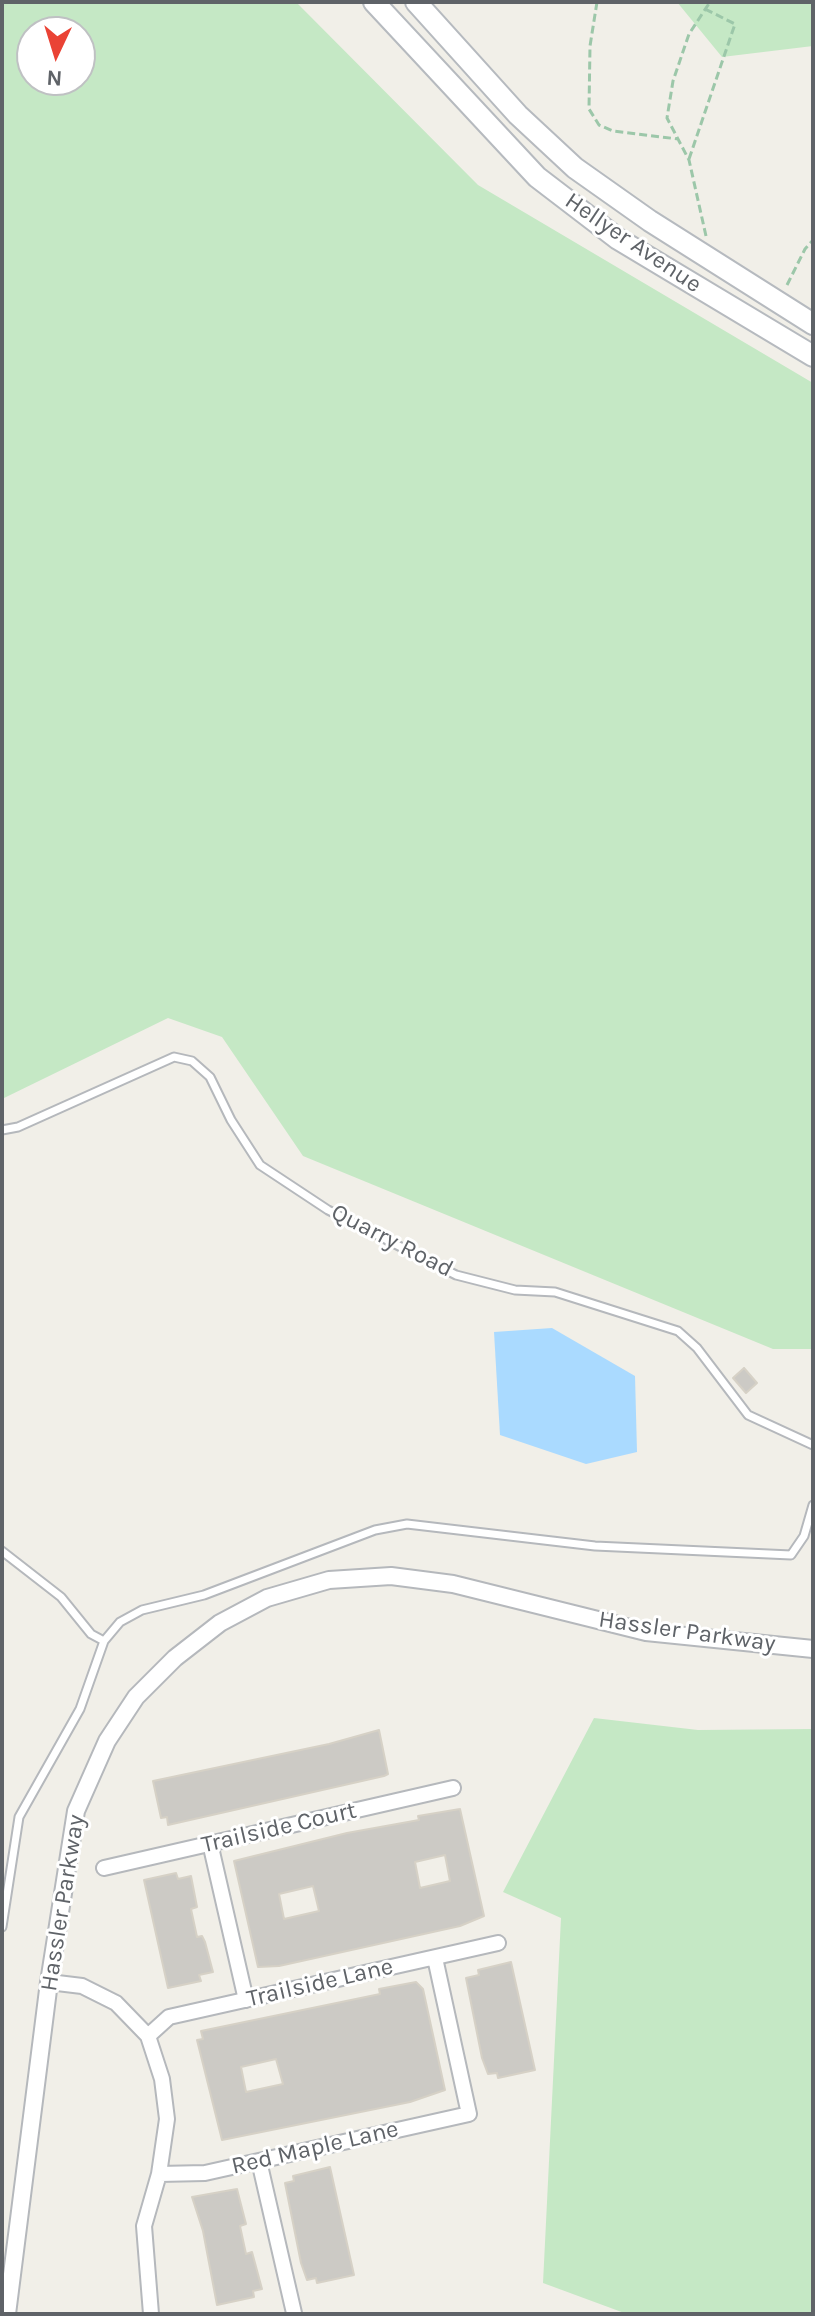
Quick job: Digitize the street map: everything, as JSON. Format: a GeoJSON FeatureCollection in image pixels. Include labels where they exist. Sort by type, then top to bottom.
{"type":"FeatureCollection","features":[{"type":"Feature","properties":{"kind":"main road","name":"Hellyer Avenue"},"geometry":{"type":"LineString","coordinates":[[374,2],[537,177],[618,239],[813,356]]}},
{"type":"Feature","properties":{"kind":"main road","name":"Hellyer Avenue"},"geometry":{"type":"LineString","coordinates":[[416,2],[518,115],[595,184],[813,324]]}},
{"type":"Feature","properties":{"kind":"main road"},"geometry":{"type":"LineString","coordinates":[[496,136],[518,115]]}},
{"type":"Feature","properties":{"kind":"street","name":"Hassler Parkway"},"geometry":{"type":"LineString","coordinates":[[7,2314],[49,1982],[76,1811],[107,1741],[136,1697],[175,1658],[220,1623],[267,1598],[329,1580],[391,1576],[453,1584],[646,1632],[813,1649]]}},
{"type":"Feature","properties":{"kind":"street","name":"Trailside Court"},"geometry":{"type":"LineString","coordinates":[[104,1868],[453,1788]]}},
{"type":"Feature","properties":{"kind":"street"},"geometry":{"type":"LineString","coordinates":[[210,1843],[246,2000]]}},
{"type":"Feature","properties":{"kind":"street","name":"Trailside Lane"},"geometry":{"type":"LineString","coordinates":[[148,2036],[169,2017],[498,1943]]}},
{"type":"Feature","properties":{"kind":"street","name":"Red Maple Lane"},"geometry":{"type":"LineString","coordinates":[[159,2174],[205,2173],[469,2114],[435,1958]]}},
{"type":"Feature","properties":{"kind":"street"},"geometry":{"type":"LineString","coordinates":[[49,1982],[82,1986],[116,2003],[148,2036],[162,2079],[167,2119],[159,2174],[144,2226],[151,2314]]}},
{"type":"Feature","properties":{"kind":"street"},"geometry":{"type":"LineString","coordinates":[[259,2161],[294,2313]]}},
{"type":"Feature","properties":{"kind":"lane","name":"Quarry Road"},"geometry":{"type":"LineString","coordinates":[[2,1130],[18,1127],[174,1057],[192,1061],[210,1077],[231,1120],[260,1165],[328,1210],[456,1275],[515,1290],[555,1292],[678,1331],[697,1348],[748,1415],[813,1445]]}},
{"type":"Feature","properties":{"kind":"lane"},"geometry":{"type":"LineString","coordinates":[[2,1927],[19,1817],[80,1709],[104,1641],[120,1622],[142,1610],[204,1595],[375,1530],[407,1524],[595,1546],[791,1555],[798,1549],[813,1505]]}},
{"type":"Feature","properties":{"kind":"lane"},"geometry":{"type":"LineString","coordinates":[[2,1551],[61,1597],[91,1634],[104,1641]]}},
{"type":"Feature","properties":{"kind":"path"},"geometry":{"type":"LineString","coordinates":[[597,2],[590,46],[589,109],[599,125],[613,131],[678,139]]}},
{"type":"Feature","properties":{"kind":"path"},"geometry":{"type":"LineString","coordinates":[[706,236],[689,160],[667,118],[673,81],[689,34],[710,2]]}},
{"type":"Feature","properties":{"kind":"path"},"geometry":{"type":"LineString","coordinates":[[689,160],[735,24],[705,9]]}},
{"type":"Feature","properties":{"kind":"path"},"geometry":{"type":"LineString","coordinates":[[787,285],[805,249],[813,240]]}},
{"type":"Feature","properties":{"kind":"green space"},"geometry":{"type":"Polygon","coordinates":[[[2,2],[296,2],[478,185],[813,383],[813,1349],[773,1349],[303,1156],[222,1037],[168,1018],[2,1099],[2,2]]]}},
{"type":"Feature","properties":{"kind":"green space"},"geometry":{"type":"Polygon","coordinates":[[[677,2],[813,2],[813,46],[722,57],[677,2]]]}},
{"type":"Feature","properties":{"kind":"green space"},"geometry":{"type":"Polygon","coordinates":[[[594,1718],[698,1730],[813,1729],[813,2314],[627,2314],[543,2283],[561,1918],[503,1892],[594,1718]]]}},
{"type":"Feature","properties":{"kind":"water"},"geometry":{"type":"Polygon","coordinates":[[[552,1328],[635,1376],[637,1452],[586,1464],[500,1435],[494,1332],[552,1328]]]}},
{"type":"Feature","properties":{"kind":"building"},"geometry":{"type":"Polygon","coordinates":[[[744,1368],[757,1383],[746,1393],[733,1378],[744,1368]]]}},
{"type":"Feature","properties":{"kind":"building"},"geometry":{"type":"Polygon","coordinates":[[[379,1730],[388,1774],[384,1776],[168,1825],[167,1817],[161,1818],[153,1781],[329,1744],[379,1730]]]}},
{"type":"Feature","properties":{"kind":"building"},"geometry":{"type":"Polygon","coordinates":[[[460,1809],[484,1916],[460,1926],[279,1966],[258,1967],[234,1861],[347,1833],[419,1820],[418,1816],[460,1809]],[[445,1855],[415,1862],[420,1888],[450,1881],[445,1855]],[[313,1886],[279,1894],[284,1919],[319,1911],[313,1886]]]}},
{"type":"Feature","properties":{"kind":"building"},"geometry":{"type":"Polygon","coordinates":[[[176,1873],[178,1879],[191,1876],[197,1907],[191,1909],[197,1937],[202,1936],[205,1942],[213,1972],[199,1975],[201,1981],[168,1988],[144,1880],[176,1873]]]}},
{"type":"Feature","properties":{"kind":"building"},"geometry":{"type":"Polygon","coordinates":[[[511,1962],[535,2070],[498,2078],[497,2073],[488,2074],[482,2058],[466,1978],[479,1975],[478,1970],[511,1962]]]}},
{"type":"Feature","properties":{"kind":"building"},"geometry":{"type":"Polygon","coordinates":[[[416,1982],[423,1989],[445,2090],[410,2102],[222,2140],[197,2040],[203,2039],[201,2031],[380,1994],[379,1989],[416,1982]],[[276,2059],[241,2067],[246,2092],[283,2084],[276,2059]]]}},
{"type":"Feature","properties":{"kind":"building"},"geometry":{"type":"Polygon","coordinates":[[[330,2167],[354,2275],[317,2283],[316,2278],[307,2280],[301,2263],[285,2183],[294,2181],[293,2176],[330,2167]]]}},
{"type":"Feature","properties":{"kind":"building"},"geometry":{"type":"Polygon","coordinates":[[[237,2189],[246,2224],[240,2226],[246,2254],[252,2252],[262,2289],[253,2291],[254,2297],[217,2305],[203,2231],[192,2197],[237,2189]]]}}]}
